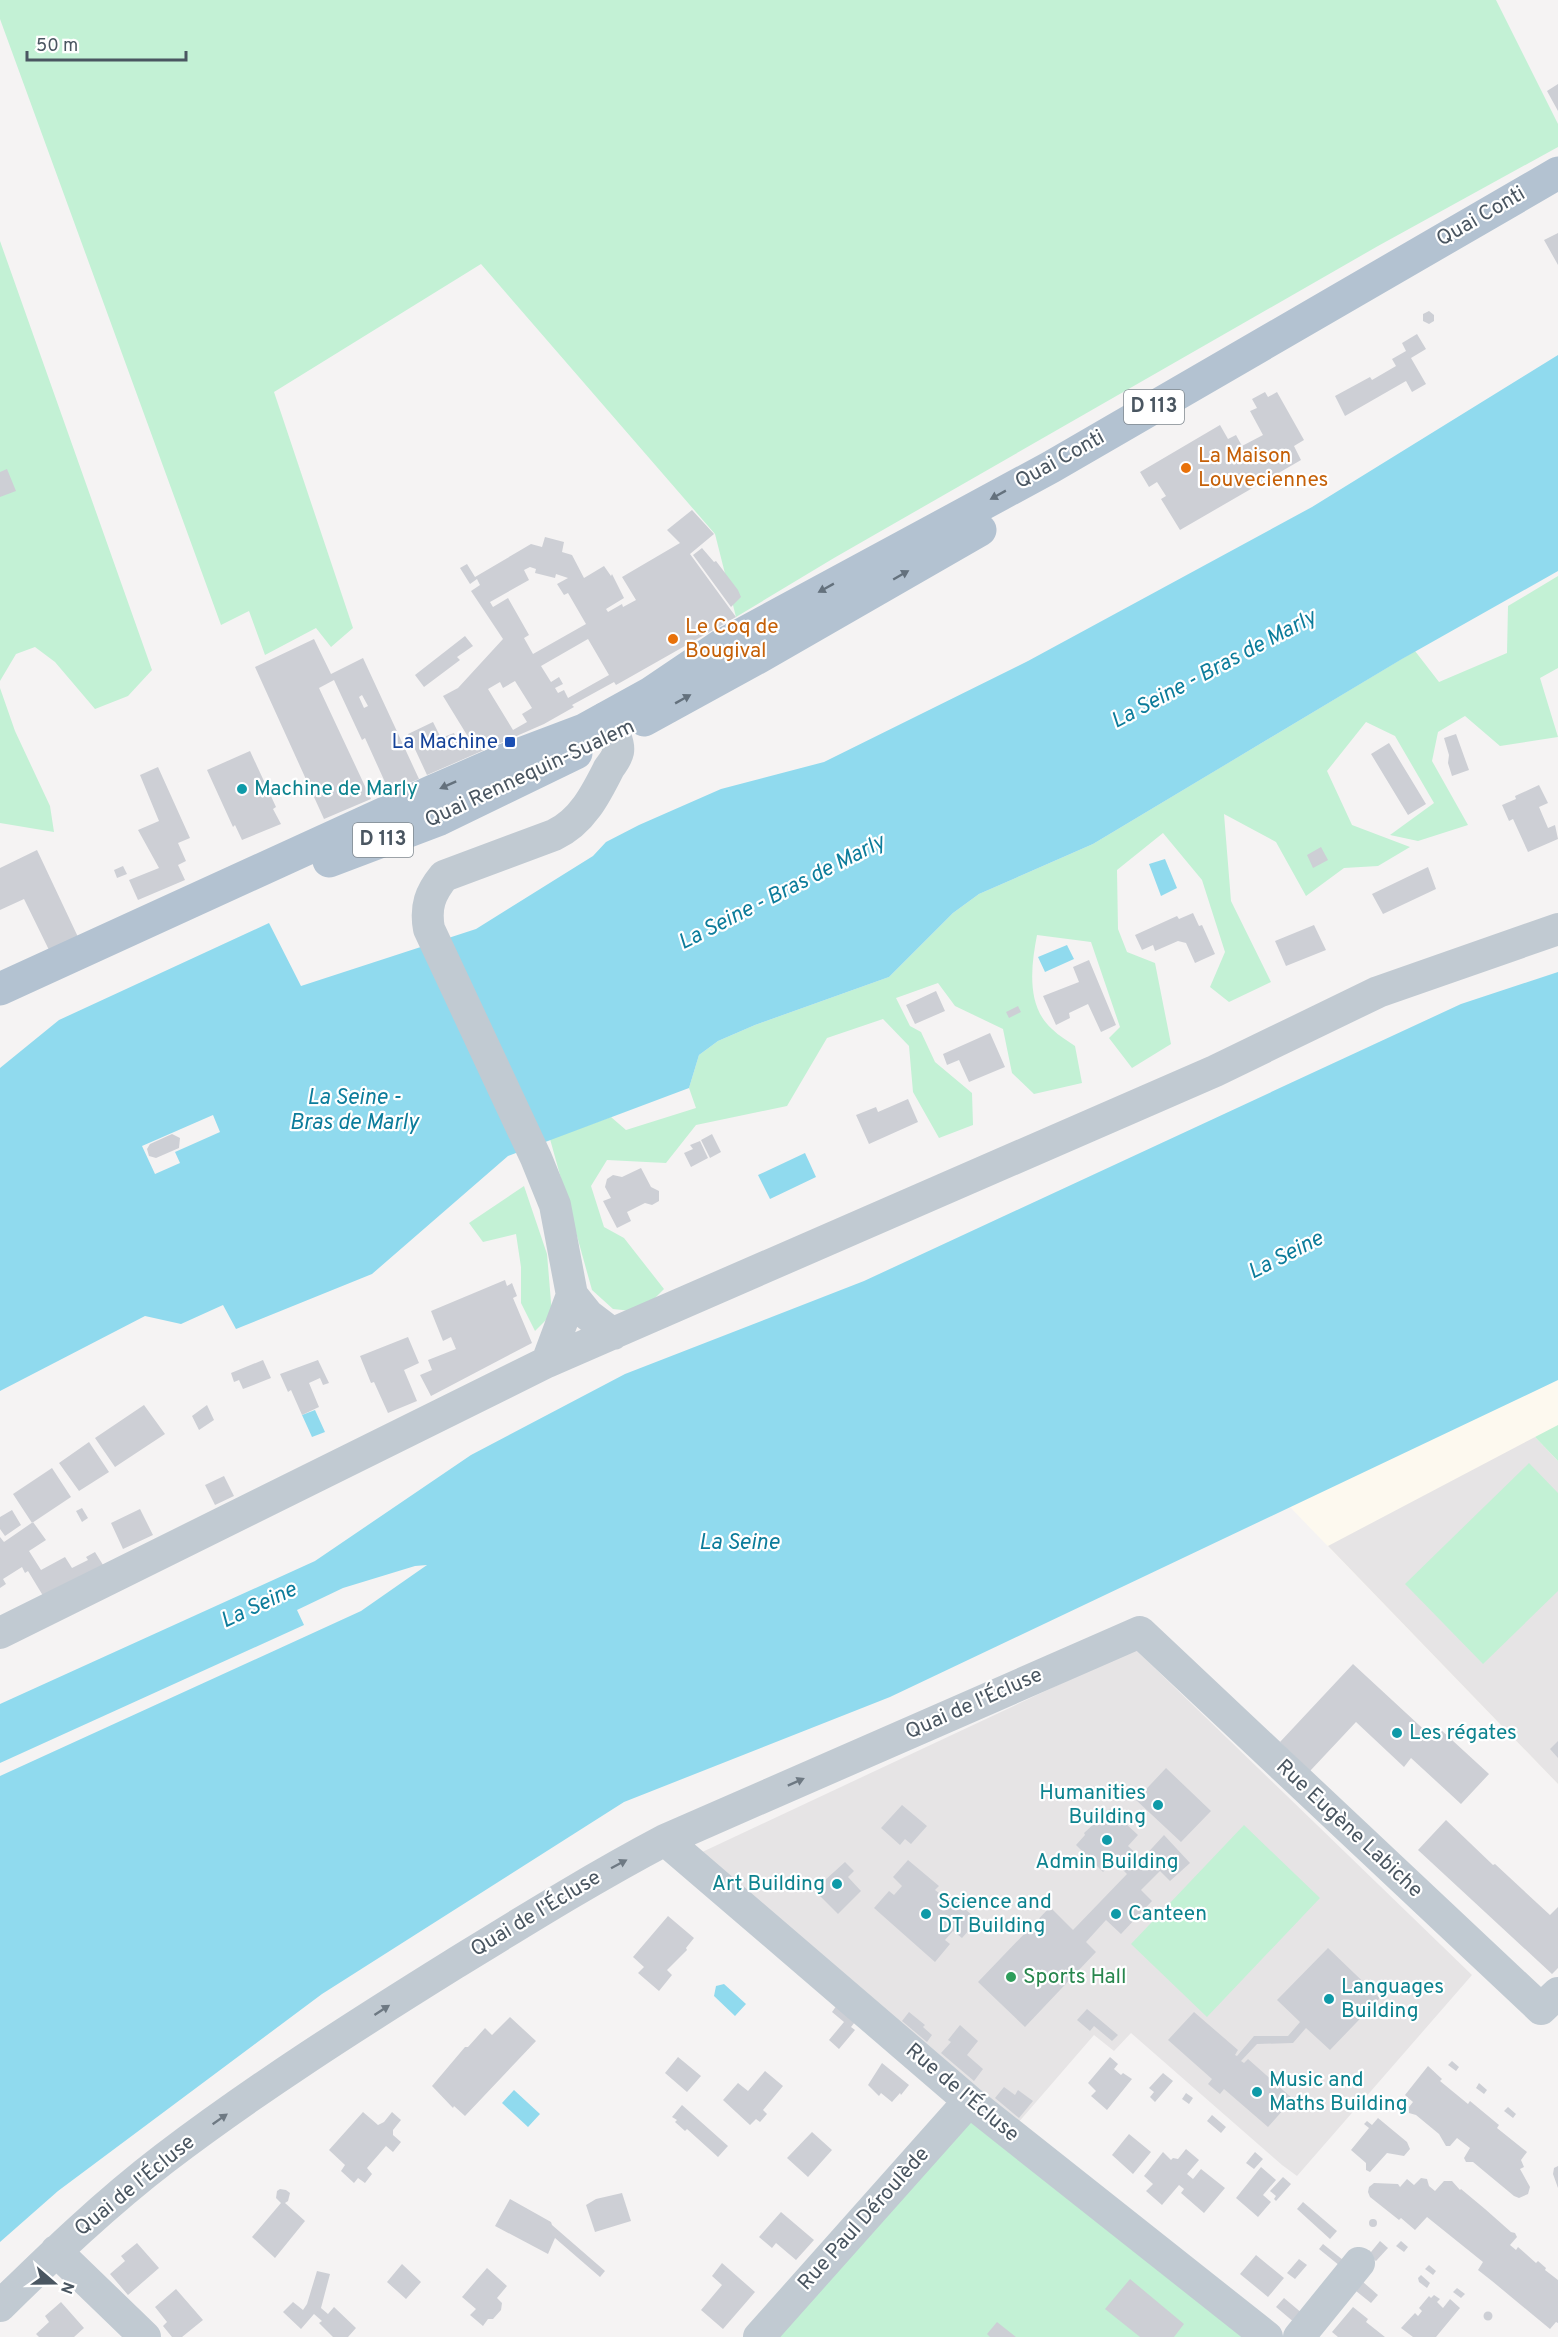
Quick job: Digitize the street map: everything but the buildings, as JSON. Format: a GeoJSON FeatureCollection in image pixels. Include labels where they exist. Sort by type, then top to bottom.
{"type":"FeatureCollection","features":[{"type":"Feature","properties":{"kind":"main road","name":"Quai Conti"},"geometry":{"type":"LineString","coordinates":[[753,644],[1051,466],[1558,173]]}},
{"type":"Feature","properties":{"kind":"main road","name":"Quai Conti"},"geometry":{"type":"LineString","coordinates":[[753,644],[1558,196]]}},
{"type":"Feature","properties":{"kind":"main road","name":"Quai Rennequin-Sualem"},"geometry":{"type":"LineString","coordinates":[[0,1011],[287,879],[440,819],[561,749],[610,726],[655,714],[753,644]]}},
{"type":"Feature","properties":{"kind":"main road","name":"Quai Rennequin-Sualem"},"geometry":{"type":"LineString","coordinates":[[0,989],[433,791],[561,749]]}},
{"type":"Feature","properties":{"kind":"street"},"geometry":{"type":"LineString","coordinates":[[610,726],[618,752],[598,790],[579,818],[567,829],[444,876],[434,888],[428,903],[429,929],[536,1158],[555,1205],[572,1295],[588,1315],[613,1334]]}},
{"type":"Feature","properties":{"kind":"street"},"geometry":{"type":"LineString","coordinates":[[561,749],[573,772],[598,790]]}},
{"type":"Feature","properties":{"kind":"street"},"geometry":{"type":"LineString","coordinates":[[0,1634],[547,1362],[1215,1071],[1378,992],[1558,929]]}},
{"type":"Feature","properties":{"kind":"street"},"geometry":{"type":"LineString","coordinates":[[547,1362],[572,1295]]}},
{"type":"Feature","properties":{"kind":"street","name":"Quai de l'Écluse"},"geometry":{"type":"LineString","coordinates":[[0,2306],[56,2251],[164,2159],[273,2081],[405,1995],[602,1873],[665,1840],[1140,1632]]}},
{"type":"Feature","properties":{"kind":"street","name":"Rue Eugène Labiche"},"geometry":{"type":"LineString","coordinates":[[1140,1632],[1541,2009],[1558,1993]]}},
{"type":"Feature","properties":{"kind":"street","name":"Rue de l'Écluse"},"geometry":{"type":"LineString","coordinates":[[665,1840],[969,2101],[1267,2337]]}},
{"type":"Feature","properties":{"kind":"street","name":"Rue Paul Déroulède"},"geometry":{"type":"LineString","coordinates":[[759,2337],[969,2101]]}},
{"type":"Feature","properties":{"kind":"street"},"geometry":{"type":"LineString","coordinates":[[56,2251],[145,2337]]}},
{"type":"Feature","properties":{"kind":"street"},"geometry":{"type":"LineString","coordinates":[[1299,2337],[1359,2264]]}},
{"type":"Feature","properties":{"kind":"shaded area"},"geometry":{"type":"Polygon","coordinates":[[[1558,1380],[1558,1784],[1289,1506],[1558,1380]]]}},
{"type":"Feature","properties":{"kind":"shaded area"},"geometry":{"type":"Polygon","coordinates":[[[1535,1437],[1558,1461],[1558,1784],[1328,1546],[1535,1437]]]}},
{"type":"Feature","properties":{"kind":"shaded area"},"geometry":{"type":"Polygon","coordinates":[[[1135,1649],[1472,1975],[1297,2176],[1131,2033],[1114,2051],[1094,2035],[1017,2124],[698,1854],[1135,1649]]]}},
{"type":"Feature","properties":{"kind":"green space"},"geometry":{"type":"Polygon","coordinates":[[[0,0],[1496,0],[1558,124],[1558,147],[1378,246],[834,558],[736,617],[715,534],[481,264],[274,392],[353,628],[331,647],[316,628],[265,655],[249,611],[221,625],[0,19],[0,0]]]}},
{"type":"Feature","properties":{"kind":"green space"},"geometry":{"type":"Polygon","coordinates":[[[0,241],[152,670],[128,696],[95,709],[55,662],[35,647],[16,654],[0,681],[0,241]]]}},
{"type":"Feature","properties":{"kind":"green space"},"geometry":{"type":"Polygon","coordinates":[[[1558,576],[1558,668],[1540,678],[1558,737],[1500,746],[1465,716],[1438,732],[1432,761],[1468,825],[1418,841],[1390,835],[1434,803],[1395,736],[1366,722],[1327,771],[1352,825],[1410,847],[1378,866],[1344,868],[1306,896],[1276,842],[1224,814],[1231,901],[1271,982],[1229,1002],[1210,987],[1225,952],[1202,880],[1163,833],[1117,870],[1118,929],[1127,952],[1155,963],[1171,1044],[1132,1068],[1109,1038],[1120,1027],[1091,942],[1037,935],[1032,972],[1034,997],[1044,1020],[1055,1032],[1075,1046],[1082,1083],[1034,1094],[1012,1073],[1003,1029],[955,1006],[938,983],[896,998],[910,1026],[921,1032],[935,1062],[972,1093],[973,1125],[939,1138],[913,1092],[909,1046],[883,1019],[827,1038],[787,1106],[696,1125],[666,1163],[607,1160],[591,1186],[604,1227],[624,1238],[664,1289],[641,1312],[613,1309],[592,1290],[550,1139],[611,1117],[626,1130],[696,1108],[689,1088],[699,1055],[718,1041],[755,1025],[889,977],[953,913],[979,894],[1093,844],[1415,651],[1439,682],[1507,653],[1508,606],[1558,576]]]}},
{"type":"Feature","properties":{"kind":"green space"},"geometry":{"type":"Polygon","coordinates":[[[0,688],[15,731],[50,806],[54,832],[0,823],[0,688]]]}},
{"type":"Feature","properties":{"kind":"green space"},"geometry":{"type":"Polygon","coordinates":[[[524,1186],[547,1254],[552,1314],[535,1331],[521,1303],[521,1267],[516,1234],[483,1242],[469,1223],[524,1186]]]}},
{"type":"Feature","properties":{"kind":"green space"},"geometry":{"type":"Polygon","coordinates":[[[1558,1425],[1558,1461],[1535,1437],[1558,1425]]]}},
{"type":"Feature","properties":{"kind":"green space"},"geometry":{"type":"Polygon","coordinates":[[[1529,1463],[1558,1493],[1558,1591],[1483,1664],[1405,1584],[1529,1463]]]}},
{"type":"Feature","properties":{"kind":"green space"},"geometry":{"type":"Polygon","coordinates":[[[1244,1825],[1320,1898],[1207,2017],[1131,1944],[1244,1825]]]}},
{"type":"Feature","properties":{"kind":"green space"},"geometry":{"type":"Polygon","coordinates":[[[969,2101],[1264,2337],[759,2337],[969,2101]]]}},
{"type":"Feature","properties":{"kind":"water","name":"La Seine - Bras de Marly"},"geometry":{"type":"Polygon","coordinates":[[[1558,355],[1558,571],[1402,659],[1093,844],[979,894],[953,913],[889,977],[755,1025],[718,1041],[699,1055],[689,1088],[508,1156],[372,1274],[236,1329],[223,1305],[181,1324],[145,1316],[0,1391],[0,1068],[59,1020],[269,923],[301,986],[476,929],[593,856],[606,842],[639,825],[721,789],[824,762],[1028,661],[1312,507],[1558,355]],[[213,1115],[142,1146],[155,1174],[180,1163],[175,1152],[220,1132],[213,1115]]]}},
{"type":"Feature","properties":{"kind":"water"},"geometry":{"type":"Polygon","coordinates":[[[1165,859],[1177,888],[1161,896],[1149,864],[1165,859]]]}},
{"type":"Feature","properties":{"kind":"water"},"geometry":{"type":"Polygon","coordinates":[[[1067,945],[1074,959],[1045,972],[1038,957],[1067,945]]]}},
{"type":"Feature","properties":{"kind":"water","name":"La Seine"},"geometry":{"type":"Polygon","coordinates":[[[1558,972],[1558,1380],[890,1697],[624,1802],[322,1994],[58,2191],[0,2242],[0,1776],[361,1611],[427,1565],[415,1566],[343,1588],[297,1610],[304,1625],[0,1763],[0,1704],[315,1561],[471,1455],[625,1374],[864,1281],[1461,1004],[1558,972]]]}},
{"type":"Feature","properties":{"kind":"water"},"geometry":{"type":"Polygon","coordinates":[[[805,1153],[816,1177],[770,1199],[758,1175],[805,1153]]]}},
{"type":"Feature","properties":{"kind":"water"},"geometry":{"type":"Polygon","coordinates":[[[315,1410],[325,1432],[312,1437],[302,1415],[315,1410]]]}},
{"type":"Feature","properties":{"kind":"water"},"geometry":{"type":"Polygon","coordinates":[[[724,1984],[746,2004],[735,2016],[714,1996],[716,1986],[724,1984]]]}},
{"type":"Feature","properties":{"kind":"water"},"geometry":{"type":"Polygon","coordinates":[[[514,2090],[540,2114],[528,2127],[502,2103],[514,2090]]]}},
{"type":"Feature","properties":{"kind":"place","name":"La Maison Louveciennes"},"geometry":{"type":"Point","coordinates":[1186,468]}},
{"type":"Feature","properties":{"kind":"place","name":"Le Coq de Bougival"},"geometry":{"type":"Point","coordinates":[673,639]}},
{"type":"Feature","properties":{"kind":"place","name":"La Machine"},"geometry":{"type":"Point","coordinates":[510,742]}},
{"type":"Feature","properties":{"kind":"place","name":"Machine de Marly"},"geometry":{"type":"Point","coordinates":[242,789]}},
{"type":"Feature","properties":{"kind":"place","name":"Les régates"},"geometry":{"type":"Point","coordinates":[1397,1733]}},
{"type":"Feature","properties":{"kind":"place","name":"Humanities Building"},"geometry":{"type":"Point","coordinates":[1158,1805]}},
{"type":"Feature","properties":{"kind":"place","name":"Admin Building"},"geometry":{"type":"Point","coordinates":[1107,1840]}},
{"type":"Feature","properties":{"kind":"place","name":"Art Building"},"geometry":{"type":"Point","coordinates":[837,1884]}},
{"type":"Feature","properties":{"kind":"place","name":"Science and DT Building"},"geometry":{"type":"Point","coordinates":[926,1914]}},
{"type":"Feature","properties":{"kind":"place","name":"Canteen"},"geometry":{"type":"Point","coordinates":[1116,1914]}},
{"type":"Feature","properties":{"kind":"place","name":"Sports Hall"},"geometry":{"type":"Point","coordinates":[1011,1977]}},
{"type":"Feature","properties":{"kind":"place","name":"Languages Building"},"geometry":{"type":"Point","coordinates":[1329,1999]}},
{"type":"Feature","properties":{"kind":"place","name":"Music and Maths Building"},"geometry":{"type":"Point","coordinates":[1257,2092]}}]}
